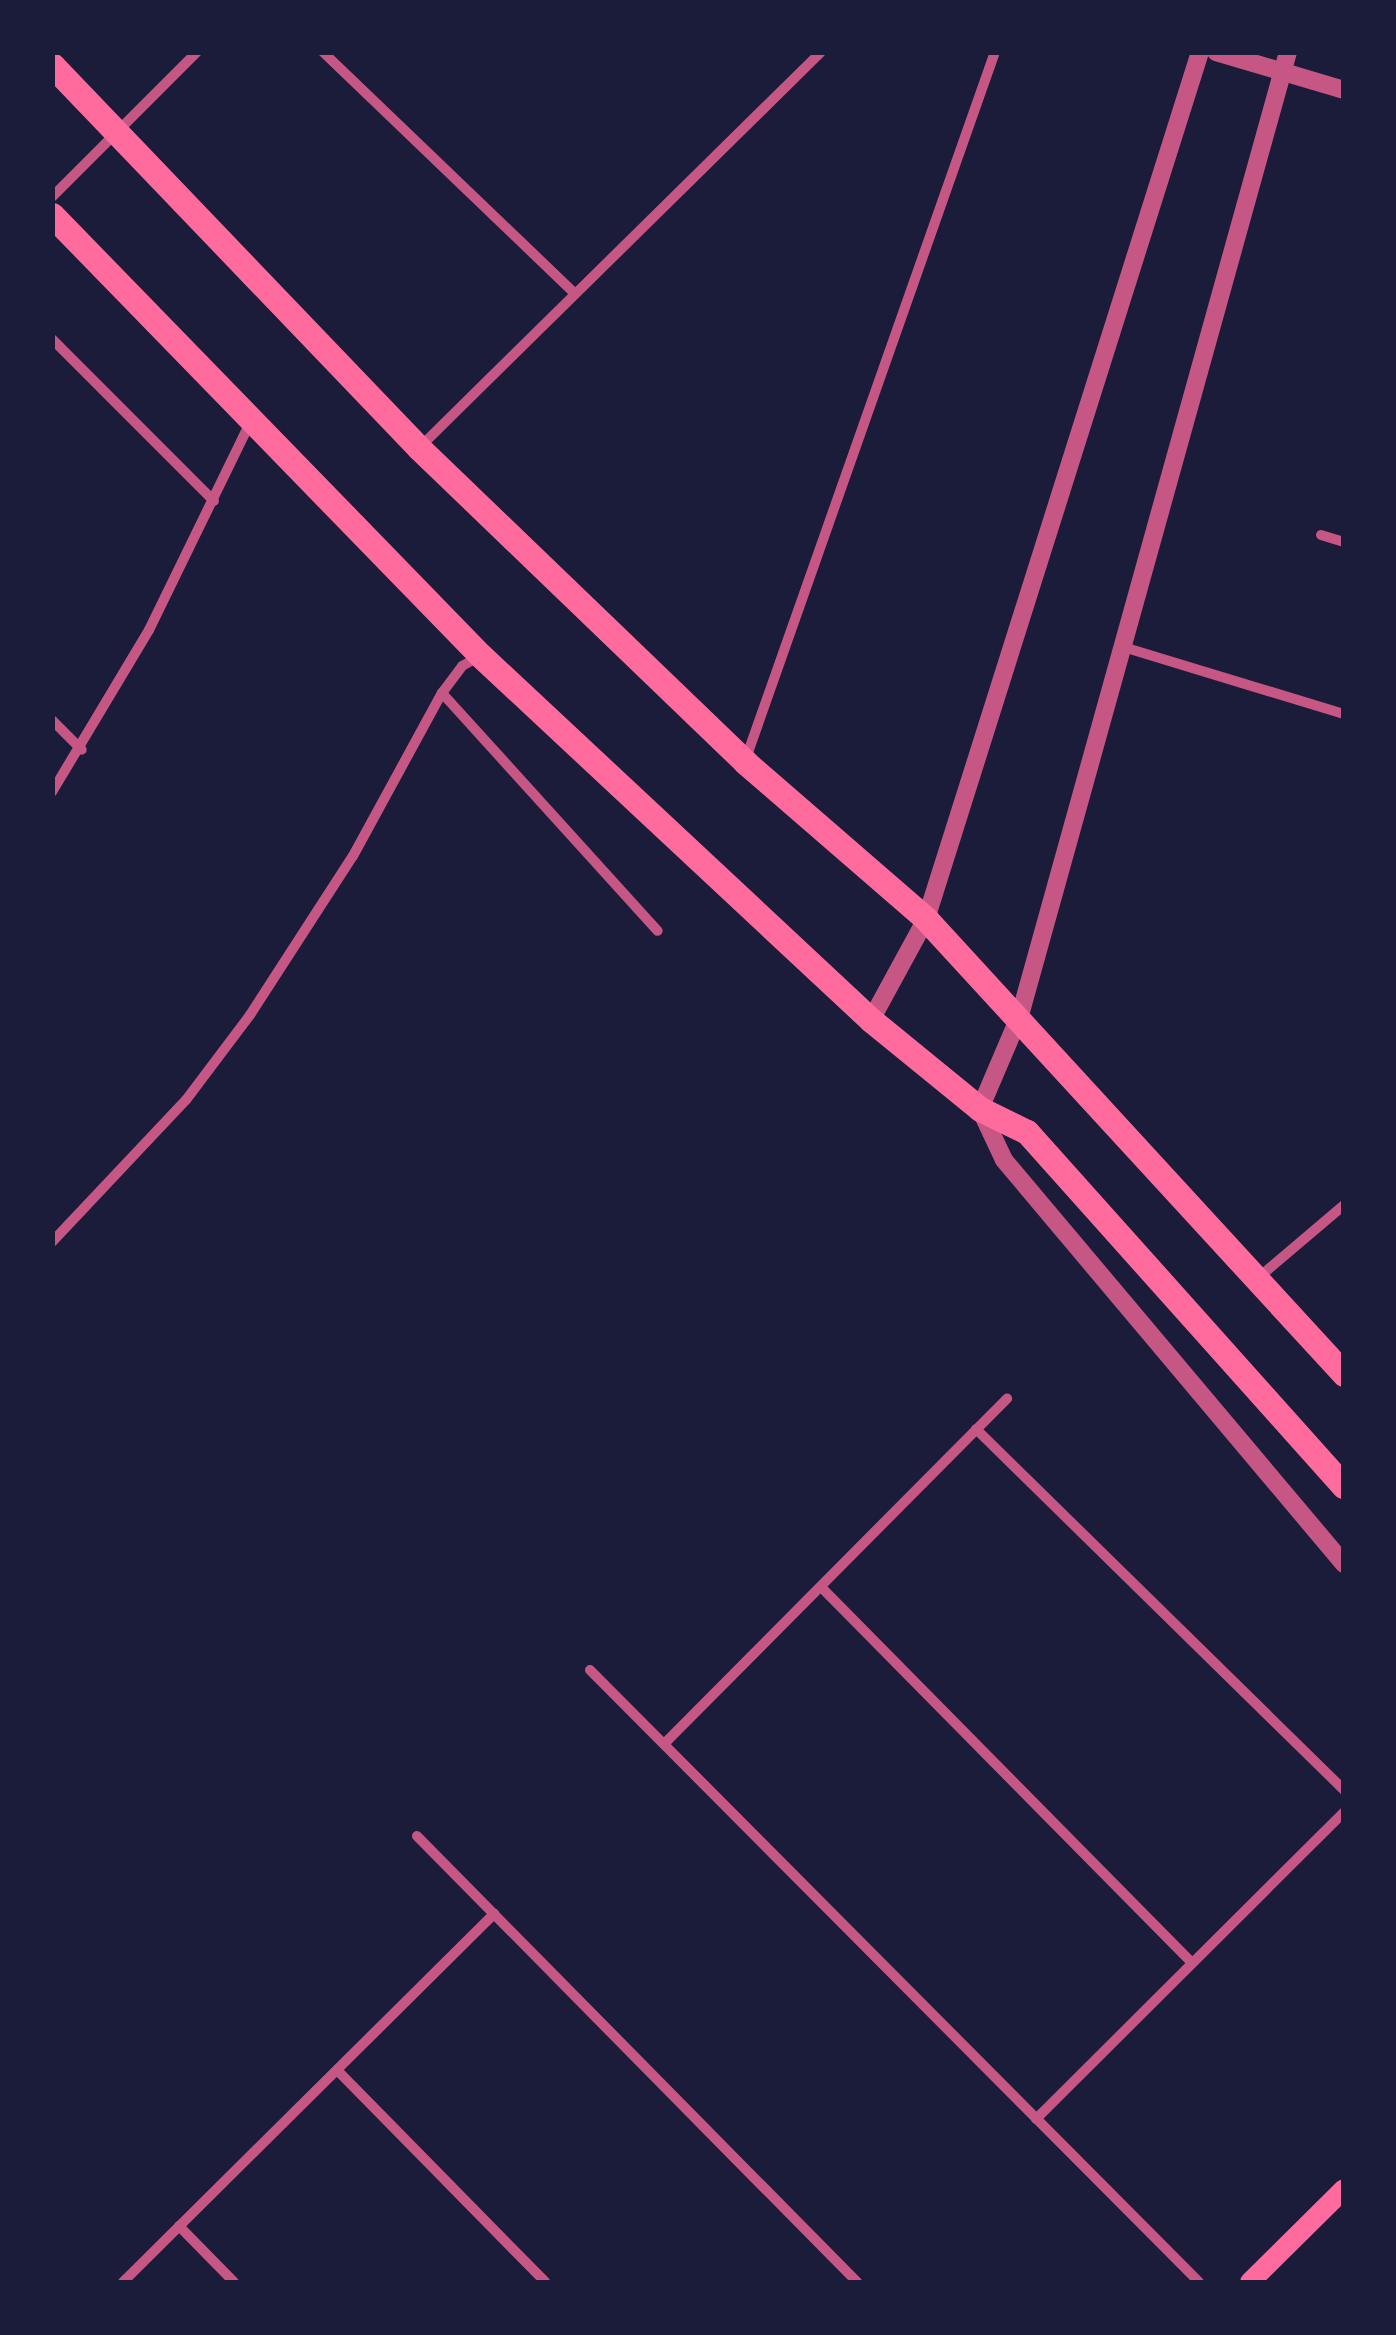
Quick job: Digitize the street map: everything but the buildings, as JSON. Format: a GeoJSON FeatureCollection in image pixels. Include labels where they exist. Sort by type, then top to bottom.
{"type":"FeatureCollection","features":[{"type":"Feature","properties":{"kind":"main road"},"geometry":{"type":"LineString","coordinates":[[52,65],[119,130],[419,448],[745,762],[926,920],[1020,1015],[1344,1374]]}},
{"type":"Feature","properties":{"kind":"main road"},"geometry":{"type":"LineString","coordinates":[[52,215],[480,655],[872,1020],[980,1110],[1027,1132],[1344,1486]]}},
{"type":"Feature","properties":{"kind":"main road"},"geometry":{"type":"LineString","coordinates":[[1250,2282],[1344,2189]]}},
{"type":"Feature","properties":{"kind":"street"},"geometry":{"type":"LineString","coordinates":[[52,197],[198,52]]}},
{"type":"Feature","properties":{"kind":"street"},"geometry":{"type":"LineString","coordinates":[[322,52],[575,294]]}},
{"type":"Feature","properties":{"kind":"street"},"geometry":{"type":"LineString","coordinates":[[801,52],[811,62]]}},
{"type":"Feature","properties":{"kind":"street"},"geometry":{"type":"LineString","coordinates":[[419,448],[821,52]]}},
{"type":"Feature","properties":{"kind":"street"},"geometry":{"type":"LineString","coordinates":[[745,762],[994,52]]}},
{"type":"Feature","properties":{"kind":"street"},"geometry":{"type":"LineString","coordinates":[[872,1020],[926,920],[1200,52]]}},
{"type":"Feature","properties":{"kind":"street"},"geometry":{"type":"LineString","coordinates":[[1216,52],[1344,90]]}},
{"type":"Feature","properties":{"kind":"street"},"geometry":{"type":"LineString","coordinates":[[1288,52],[1020,1015],[980,1110],[1004,1160],[1344,1564]]}},
{"type":"Feature","properties":{"kind":"street"},"geometry":{"type":"LineString","coordinates":[[52,338],[214,501]]}},
{"type":"Feature","properties":{"kind":"street"},"geometry":{"type":"LineString","coordinates":[[52,792],[82,750],[214,501],[252,420]]}},
{"type":"Feature","properties":{"kind":"street"},"geometry":{"type":"LineString","coordinates":[[1321,535],[1344,542]]}},
{"type":"Feature","properties":{"kind":"street"},"geometry":{"type":"LineString","coordinates":[[1120,646],[1344,714]]}},
{"type":"Feature","properties":{"kind":"street"},"geometry":{"type":"LineString","coordinates":[[52,1242],[186,1100],[250,1015],[353,856],[442,693],[462,666],[480,655]]}},
{"type":"Feature","properties":{"kind":"street"},"geometry":{"type":"LineString","coordinates":[[442,693],[658,931]]}},
{"type":"Feature","properties":{"kind":"street"},"geometry":{"type":"LineString","coordinates":[[52,720],[82,750]]}},
{"type":"Feature","properties":{"kind":"street"},"geometry":{"type":"LineString","coordinates":[[1258,1278],[1344,1205]]}},
{"type":"Feature","properties":{"kind":"street"},"geometry":{"type":"LineString","coordinates":[[664,1744],[1007,1398]]}},
{"type":"Feature","properties":{"kind":"street"},"geometry":{"type":"LineString","coordinates":[[976,1429],[1344,1790]]}},
{"type":"Feature","properties":{"kind":"street"},"geometry":{"type":"LineString","coordinates":[[820,1587],[1192,1962]]}},
{"type":"Feature","properties":{"kind":"street"},"geometry":{"type":"LineString","coordinates":[[590,1670],[1199,2282]]}},
{"type":"Feature","properties":{"kind":"street"},"geometry":{"type":"LineString","coordinates":[[1036,2119],[1344,1812]]}},
{"type":"Feature","properties":{"kind":"street"},"geometry":{"type":"LineString","coordinates":[[417,1836],[857,2282]]}},
{"type":"Feature","properties":{"kind":"street"},"geometry":{"type":"LineString","coordinates":[[123,2282],[494,1914]]}},
{"type":"Feature","properties":{"kind":"street"},"geometry":{"type":"LineString","coordinates":[[337,2070],[545,2282]]}},
{"type":"Feature","properties":{"kind":"street"},"geometry":{"type":"LineString","coordinates":[[179,2226],[234,2282]]}}]}
